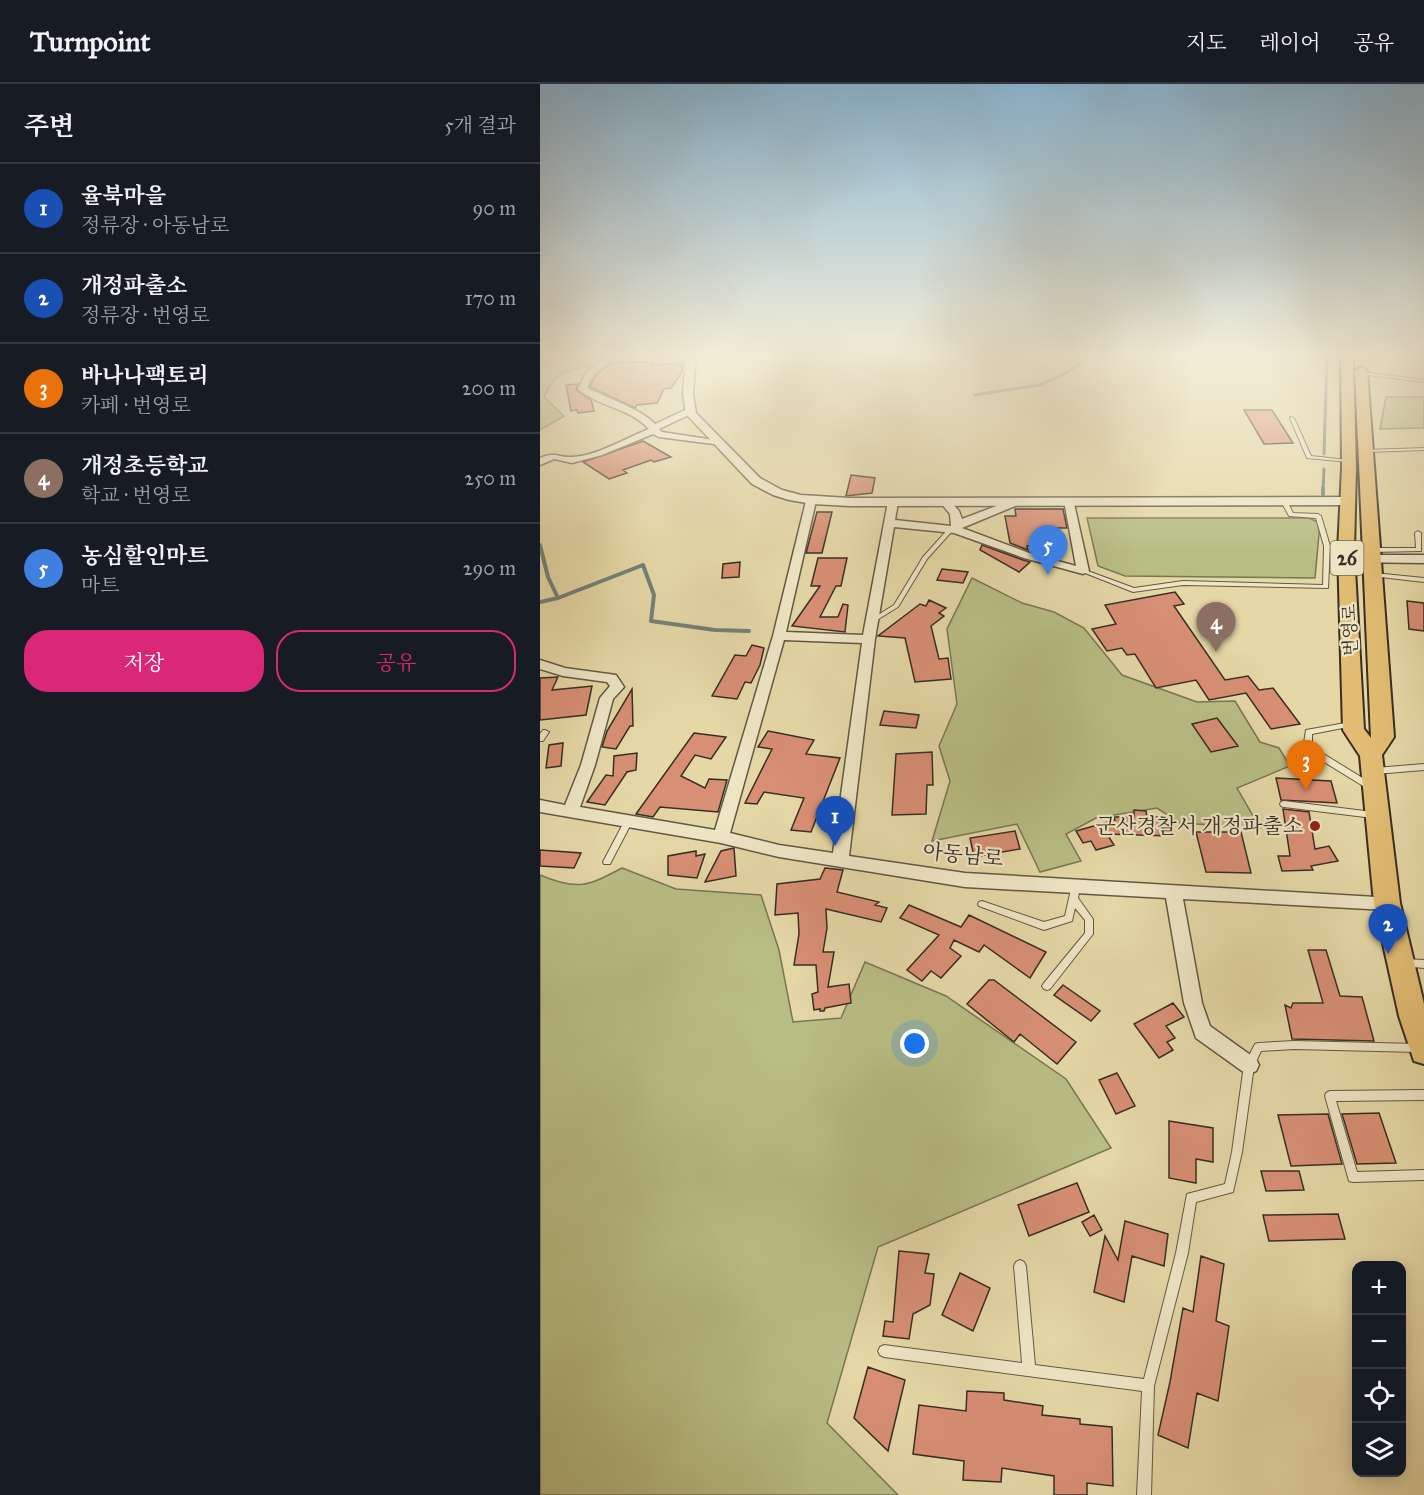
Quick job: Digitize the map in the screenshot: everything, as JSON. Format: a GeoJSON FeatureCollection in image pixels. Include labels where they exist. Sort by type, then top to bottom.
{"type":"FeatureCollection","features":[{"type":"Feature","properties":{"kind":"main road","name":"번영로"},"geometry":{"type":"LineString","coordinates":[[1347,421],[1347,559],[1353,723],[1373,772],[1387,903],[1412,963],[1413,1016],[1424,1050]]}},
{"type":"Feature","properties":{"kind":"main road","name":"번영로"},"geometry":{"type":"LineString","coordinates":[[1364,421],[1383,737],[1373,772]]}},
{"type":"Feature","properties":{"kind":"street"},"geometry":{"type":"LineString","coordinates":[[646,421],[653,429],[669,436],[718,443]]}},
{"type":"Feature","properties":{"kind":"street"},"geometry":{"type":"LineString","coordinates":[[540,466],[553,456],[572,460],[599,453],[670,421]]}},
{"type":"Feature","properties":{"kind":"street"},"geometry":{"type":"LineString","coordinates":[[699,421],[756,481],[766,488],[811,501],[1347,501]]}},
{"type":"Feature","properties":{"kind":"street"},"geometry":{"type":"LineString","coordinates":[[721,837],[779,636],[811,501]]}},
{"type":"Feature","properties":{"kind":"street"},"geometry":{"type":"LineString","coordinates":[[891,523],[954,528],[1028,556],[1083,571],[1069,501]]}},
{"type":"Feature","properties":{"kind":"street"},"geometry":{"type":"LineString","coordinates":[[840,861],[869,639],[875,619],[893,502]]}},
{"type":"Feature","properties":{"kind":"street"},"geometry":{"type":"LineString","coordinates":[[945,502],[954,510],[958,519],[954,528]]}},
{"type":"Feature","properties":{"kind":"street"},"geometry":{"type":"LineString","coordinates":[[954,528],[1016,502]]}},
{"type":"Feature","properties":{"kind":"street"},"geometry":{"type":"LineString","coordinates":[[1347,559],[1372,561],[1424,559]]}},
{"type":"Feature","properties":{"kind":"street"},"geometry":{"type":"LineString","coordinates":[[779,636],[869,639]]}},
{"type":"Feature","properties":{"kind":"street"},"geometry":{"type":"LineString","coordinates":[[540,664],[563,672],[611,678],[616,687],[607,698],[588,765],[570,812]]}},
{"type":"Feature","properties":{"kind":"street","name":"아동남로"},"geometry":{"type":"LineString","coordinates":[[540,806],[721,837],[840,861],[964,880],[1075,892],[1173,892],[1387,903]]}},
{"type":"Feature","properties":{"kind":"street"},"geometry":{"type":"LineString","coordinates":[[1173,892],[1193,1003],[1203,1032],[1249,1065]]}},
{"type":"Feature","properties":{"kind":"lane"},"geometry":{"type":"LineString","coordinates":[[1293,421],[1309,457],[1347,461]]}},
{"type":"Feature","properties":{"kind":"lane"},"geometry":{"type":"LineString","coordinates":[[1366,451],[1424,449]]}},
{"type":"Feature","properties":{"kind":"lane"},"geometry":{"type":"LineString","coordinates":[[1083,571],[1133,590],[1183,583],[1326,586],[1327,546],[1318,516],[1291,515],[1284,501]]}},
{"type":"Feature","properties":{"kind":"lane"},"geometry":{"type":"LineString","coordinates":[[875,619],[896,606],[925,558],[954,528]]}},
{"type":"Feature","properties":{"kind":"lane"},"geometry":{"type":"LineString","coordinates":[[1372,561],[1419,550],[1418,532]]}},
{"type":"Feature","properties":{"kind":"lane"},"geometry":{"type":"LineString","coordinates":[[1372,561],[1424,580]]}},
{"type":"Feature","properties":{"kind":"lane"},"geometry":{"type":"LineString","coordinates":[[1353,723],[1308,732],[1308,743],[1319,755],[1373,772],[1424,767]]}},
{"type":"Feature","properties":{"kind":"lane"},"geometry":{"type":"LineString","coordinates":[[540,739],[545,732]]}},
{"type":"Feature","properties":{"kind":"lane"},"geometry":{"type":"LineString","coordinates":[[1284,804],[1378,816]]}},
{"type":"Feature","properties":{"kind":"lane"},"geometry":{"type":"LineString","coordinates":[[607,862],[628,822]]}},
{"type":"Feature","properties":{"kind":"lane"},"geometry":{"type":"LineString","coordinates":[[982,904],[1044,926],[1069,918],[1075,892]]}},
{"type":"Feature","properties":{"kind":"lane"},"geometry":{"type":"LineString","coordinates":[[1047,987],[1089,934],[1089,919],[1075,892]]}},
{"type":"Feature","properties":{"kind":"lane"},"geometry":{"type":"LineString","coordinates":[[1144,1495],[1148,1386],[1182,1252],[1191,1198],[1229,1188],[1238,1152],[1249,1065],[1258,1047],[1294,1045],[1424,1050]]}},
{"type":"Feature","properties":{"kind":"lane"},"geometry":{"type":"LineString","coordinates":[[1424,1095],[1330,1096],[1353,1177],[1424,1175]]}},
{"type":"Feature","properties":{"kind":"lane"},"geometry":{"type":"LineString","coordinates":[[1020,1266],[1029,1371]]}},
{"type":"Feature","properties":{"kind":"lane"},"geometry":{"type":"LineString","coordinates":[[884,1351],[1148,1386]]}},
{"type":"Feature","properties":{"kind":"green space"},"geometry":{"type":"Polygon","coordinates":[[[540,421],[556,421],[540,430],[540,421]]]}},
{"type":"Feature","properties":{"kind":"green space"},"geometry":{"type":"Polygon","coordinates":[[[1382,421],[1424,421],[1424,428],[1380,429],[1382,421]]]}},
{"type":"Feature","properties":{"kind":"green space"},"geometry":{"type":"Polygon","coordinates":[[[1087,518],[1309,518],[1320,523],[1315,578],[1125,576],[1098,566],[1087,518]]]}},
{"type":"Feature","properties":{"kind":"green space"},"geometry":{"type":"Polygon","coordinates":[[[972,578],[1022,603],[1054,612],[1084,628],[1122,675],[1197,702],[1235,701],[1260,742],[1279,748],[1290,766],[1237,788],[1260,828],[1180,823],[1157,808],[1096,818],[1066,834],[1081,861],[1040,872],[1017,824],[932,841],[950,781],[939,746],[957,704],[947,629],[972,578]]]}},
{"type":"Feature","properties":{"kind":"green space"},"geometry":{"type":"Polygon","coordinates":[[[622,868],[676,889],[761,895],[779,950],[793,1022],[841,1018],[865,962],[946,996],[1066,1079],[1111,1148],[878,1247],[827,1423],[898,1495],[540,1495],[540,875],[573,885],[600,879],[622,868]]]}},
{"type":"Feature","properties":{"kind":"building"},"geometry":{"type":"Polygon","coordinates":[[[1250,421],[1279,421],[1293,443],[1264,444],[1250,421]]]}},
{"type":"Feature","properties":{"kind":"building"},"geometry":{"type":"Polygon","coordinates":[[[643,441],[671,457],[654,462],[651,460],[623,470],[627,473],[609,479],[583,462],[643,441]]]}},
{"type":"Feature","properties":{"kind":"building"},"geometry":{"type":"Polygon","coordinates":[[[851,475],[875,478],[872,493],[846,496],[851,475]]]}},
{"type":"Feature","properties":{"kind":"building"},"geometry":{"type":"Polygon","coordinates":[[[1015,509],[1063,509],[1067,528],[1044,528],[1046,545],[1027,546],[1028,550],[1010,543],[1005,516],[1016,516],[1015,509]]]}},
{"type":"Feature","properties":{"kind":"building"},"geometry":{"type":"Polygon","coordinates":[[[817,512],[832,512],[822,553],[806,553],[817,512]]]}},
{"type":"Feature","properties":{"kind":"building"},"geometry":{"type":"Polygon","coordinates":[[[982,545],[1030,562],[1019,572],[980,550],[982,545]]]}},
{"type":"Feature","properties":{"kind":"building"},"geometry":{"type":"Polygon","coordinates":[[[818,558],[847,558],[841,586],[836,586],[820,617],[838,617],[843,604],[848,605],[845,632],[792,626],[820,586],[811,586],[818,558]]]}},
{"type":"Feature","properties":{"kind":"building"},"geometry":{"type":"Polygon","coordinates":[[[740,562],[739,577],[722,578],[723,564],[740,562]]]}},
{"type":"Feature","properties":{"kind":"building"},"geometry":{"type":"Polygon","coordinates":[[[942,569],[968,572],[963,583],[937,580],[942,569]]]}},
{"type":"Feature","properties":{"kind":"building"},"geometry":{"type":"Polygon","coordinates":[[[1175,592],[1184,604],[1174,606],[1225,680],[1248,676],[1259,690],[1273,688],[1300,724],[1271,729],[1246,693],[1209,700],[1196,680],[1156,688],[1135,654],[1127,655],[1122,648],[1107,651],[1092,629],[1116,624],[1105,605],[1175,592]]]}},
{"type":"Feature","properties":{"kind":"building"},"geometry":{"type":"Polygon","coordinates":[[[929,600],[946,608],[939,613],[944,616],[931,626],[939,659],[948,658],[951,679],[915,682],[905,638],[878,636],[920,604],[926,606],[929,600]]]}},
{"type":"Feature","properties":{"kind":"building"},"geometry":{"type":"Polygon","coordinates":[[[1407,601],[1424,603],[1424,631],[1409,629],[1407,601]]]}},
{"type":"Feature","properties":{"kind":"building"},"geometry":{"type":"Polygon","coordinates":[[[752,645],[764,648],[760,665],[751,683],[745,682],[737,699],[712,696],[735,655],[746,656],[752,645]]]}},
{"type":"Feature","properties":{"kind":"building"},"geometry":{"type":"Polygon","coordinates":[[[558,677],[552,690],[592,686],[586,715],[540,720],[540,678],[558,677]]]}},
{"type":"Feature","properties":{"kind":"building"},"geometry":{"type":"Polygon","coordinates":[[[632,689],[633,726],[630,726],[616,749],[602,747],[607,731],[632,689]]]}},
{"type":"Feature","properties":{"kind":"building"},"geometry":{"type":"Polygon","coordinates":[[[884,711],[919,715],[916,728],[880,725],[884,711]]]}},
{"type":"Feature","properties":{"kind":"building"},"geometry":{"type":"Polygon","coordinates":[[[1217,718],[1238,746],[1211,752],[1192,724],[1217,718]]]}},
{"type":"Feature","properties":{"kind":"building"},"geometry":{"type":"Polygon","coordinates":[[[768,731],[814,740],[806,754],[840,758],[811,832],[791,830],[804,798],[764,792],[757,804],[745,803],[772,749],[758,747],[768,731]]]}},
{"type":"Feature","properties":{"kind":"building"},"geometry":{"type":"Polygon","coordinates":[[[694,733],[726,737],[711,759],[695,755],[681,776],[705,788],[709,779],[727,780],[718,812],[660,807],[653,817],[636,814],[694,733]]]}},
{"type":"Feature","properties":{"kind":"building"},"geometry":{"type":"Polygon","coordinates":[[[563,743],[561,766],[546,768],[549,745],[563,743]]]}},
{"type":"Feature","properties":{"kind":"building"},"geometry":{"type":"Polygon","coordinates":[[[932,752],[933,785],[927,785],[926,814],[892,815],[896,754],[932,752]]]}},
{"type":"Feature","properties":{"kind":"building"},"geometry":{"type":"Polygon","coordinates":[[[637,753],[636,770],[627,772],[605,805],[587,802],[606,775],[613,776],[614,756],[637,753]]]}},
{"type":"Feature","properties":{"kind":"building"},"geometry":{"type":"Polygon","coordinates":[[[1276,778],[1331,781],[1337,803],[1281,800],[1276,778]]]}},
{"type":"Feature","properties":{"kind":"building"},"geometry":{"type":"Polygon","coordinates":[[[1283,809],[1309,812],[1315,849],[1329,846],[1338,861],[1311,866],[1313,870],[1282,871],[1278,856],[1290,856],[1283,809]]]}},
{"type":"Feature","properties":{"kind":"building"},"geometry":{"type":"Polygon","coordinates":[[[1134,810],[1146,811],[1147,817],[1168,817],[1170,836],[1107,834],[1114,845],[1096,850],[1091,841],[1083,843],[1076,831],[1115,820],[1114,817],[1134,817],[1134,810]]]}},
{"type":"Feature","properties":{"kind":"building"},"geometry":{"type":"Polygon","coordinates":[[[1015,831],[1020,849],[974,857],[970,838],[1015,831]]]}},
{"type":"Feature","properties":{"kind":"building"},"geometry":{"type":"Polygon","coordinates":[[[1196,832],[1241,832],[1251,873],[1206,872],[1196,832]]]}},
{"type":"Feature","properties":{"kind":"building"},"geometry":{"type":"Polygon","coordinates":[[[734,848],[736,876],[705,882],[721,851],[734,848]]]}},
{"type":"Feature","properties":{"kind":"building"},"geometry":{"type":"Polygon","coordinates":[[[540,850],[581,853],[574,868],[540,866],[540,850]]]}},
{"type":"Feature","properties":{"kind":"building"},"geometry":{"type":"Polygon","coordinates":[[[696,851],[696,856],[705,854],[697,878],[668,875],[668,856],[696,851]]]}},
{"type":"Feature","properties":{"kind":"building"},"geometry":{"type":"Polygon","coordinates":[[[825,868],[843,870],[837,892],[879,902],[875,905],[887,908],[881,922],[826,909],[827,928],[823,952],[834,952],[828,987],[849,984],[851,1003],[820,1011],[820,1009],[814,1010],[812,994],[818,992],[816,965],[794,965],[799,934],[798,913],[775,915],[777,884],[820,879],[825,868]]]}},
{"type":"Feature","properties":{"kind":"building"},"geometry":{"type":"Polygon","coordinates":[[[909,905],[961,927],[969,915],[1046,952],[1030,978],[984,945],[979,952],[954,940],[950,948],[961,956],[941,978],[931,971],[922,981],[907,970],[939,935],[900,918],[909,905]]]}},
{"type":"Feature","properties":{"kind":"building"},"geometry":{"type":"Polygon","coordinates":[[[1308,950],[1326,950],[1340,996],[1362,997],[1374,1041],[1292,1039],[1285,1005],[1291,1008],[1293,1003],[1323,1003],[1308,950]]]}},
{"type":"Feature","properties":{"kind":"building"},"geometry":{"type":"Polygon","coordinates":[[[989,980],[994,980],[1076,1042],[1057,1064],[1020,1034],[1014,1042],[967,1004],[989,980]]]}},
{"type":"Feature","properties":{"kind":"building"},"geometry":{"type":"Polygon","coordinates":[[[1063,985],[1100,1011],[1091,1021],[1054,995],[1063,985]]]}},
{"type":"Feature","properties":{"kind":"building"},"geometry":{"type":"Polygon","coordinates":[[[1173,1003],[1184,1017],[1166,1026],[1175,1038],[1167,1042],[1173,1050],[1159,1058],[1134,1024],[1173,1003]]]}},
{"type":"Feature","properties":{"kind":"building"},"geometry":{"type":"Polygon","coordinates":[[[1117,1073],[1135,1106],[1116,1114],[1099,1080],[1117,1073]]]}},
{"type":"Feature","properties":{"kind":"building"},"geometry":{"type":"Polygon","coordinates":[[[1379,1113],[1396,1163],[1357,1164],[1342,1114],[1379,1113]]]}},
{"type":"Feature","properties":{"kind":"building"},"geometry":{"type":"Polygon","coordinates":[[[1328,1114],[1342,1164],[1291,1166],[1278,1115],[1328,1114]]]}},
{"type":"Feature","properties":{"kind":"building"},"geometry":{"type":"Polygon","coordinates":[[[1169,1121],[1213,1128],[1213,1162],[1196,1159],[1196,1183],[1169,1178],[1169,1121]]]}},
{"type":"Feature","properties":{"kind":"building"},"geometry":{"type":"Polygon","coordinates":[[[1261,1171],[1299,1171],[1304,1190],[1266,1191],[1261,1171]]]}},
{"type":"Feature","properties":{"kind":"building"},"geometry":{"type":"Polygon","coordinates":[[[1077,1183],[1089,1212],[1029,1236],[1018,1205],[1077,1183]]]}},
{"type":"Feature","properties":{"kind":"building"},"geometry":{"type":"Polygon","coordinates":[[[1338,1214],[1345,1239],[1269,1241],[1263,1215],[1338,1214]]]}},
{"type":"Feature","properties":{"kind":"building"},"geometry":{"type":"Polygon","coordinates":[[[1094,1215],[1102,1230],[1090,1236],[1082,1222],[1094,1215]]]}},
{"type":"Feature","properties":{"kind":"building"},"geometry":{"type":"Polygon","coordinates":[[[1125,1221],[1168,1234],[1164,1266],[1132,1256],[1124,1302],[1094,1292],[1105,1236],[1118,1260],[1125,1221]]]}},
{"type":"Feature","properties":{"kind":"building"},"geometry":{"type":"Polygon","coordinates":[[[899,1251],[929,1254],[925,1273],[934,1274],[930,1305],[913,1314],[909,1339],[883,1336],[885,1321],[893,1322],[899,1251]]]}},
{"type":"Feature","properties":{"kind":"building"},"geometry":{"type":"Polygon","coordinates":[[[1201,1256],[1224,1264],[1216,1321],[1229,1326],[1218,1401],[1197,1393],[1188,1448],[1158,1435],[1183,1308],[1193,1312],[1201,1256]]]}},
{"type":"Feature","properties":{"kind":"building"},"geometry":{"type":"Polygon","coordinates":[[[960,1273],[990,1288],[973,1331],[942,1315],[960,1273]]]}},
{"type":"Feature","properties":{"kind":"building"},"geometry":{"type":"Polygon","coordinates":[[[868,1367],[905,1380],[888,1451],[854,1418],[868,1367]]]}},
{"type":"Feature","properties":{"kind":"building"},"geometry":{"type":"Polygon","coordinates":[[[967,1391],[1004,1393],[1004,1400],[1043,1406],[1042,1415],[1080,1419],[1080,1424],[1112,1427],[1113,1486],[1087,1483],[1087,1495],[1054,1495],[1054,1476],[1002,1468],[1001,1482],[963,1480],[964,1461],[913,1454],[919,1405],[966,1411],[967,1391]]]}},
{"type":"Feature","properties":{"kind":"waterway"},"geometry":{"type":"LineString","coordinates":[[1324,454],[1325,421]]}},
{"type":"Feature","properties":{"kind":"waterway"},"geometry":{"type":"LineString","coordinates":[[1323,490],[1324,469]]}},
{"type":"Feature","properties":{"kind":"waterway"},"geometry":{"type":"LineString","coordinates":[[540,545],[548,577],[558,598]]}},
{"type":"Feature","properties":{"kind":"waterway"},"geometry":{"type":"LineString","coordinates":[[558,598],[643,565],[654,595],[651,621],[715,630],[749,631]]}},
{"type":"Feature","properties":{"kind":"waterway"},"geometry":{"type":"LineString","coordinates":[[540,602],[558,598]]}},
{"type":"Feature","properties":{"kind":"place","name":"농심할인마트"},"geometry":{"type":"Point","coordinates":[1048,575]}},
{"type":"Feature","properties":{"kind":"place","name":"개정초등학교"},"geometry":{"type":"Point","coordinates":[1216,652]}},
{"type":"Feature","properties":{"kind":"place","name":"바나나팩토리"},"geometry":{"type":"Point","coordinates":[1306,790]}},
{"type":"Feature","properties":{"kind":"place","name":"군산경찰서 개정파출소"},"geometry":{"type":"Point","coordinates":[1315,826]}},
{"type":"Feature","properties":{"kind":"place","name":"율북마을"},"geometry":{"type":"Point","coordinates":[835,846]}},
{"type":"Feature","properties":{"kind":"place","name":"개정파출소"},"geometry":{"type":"Point","coordinates":[1388,954]}}]}
